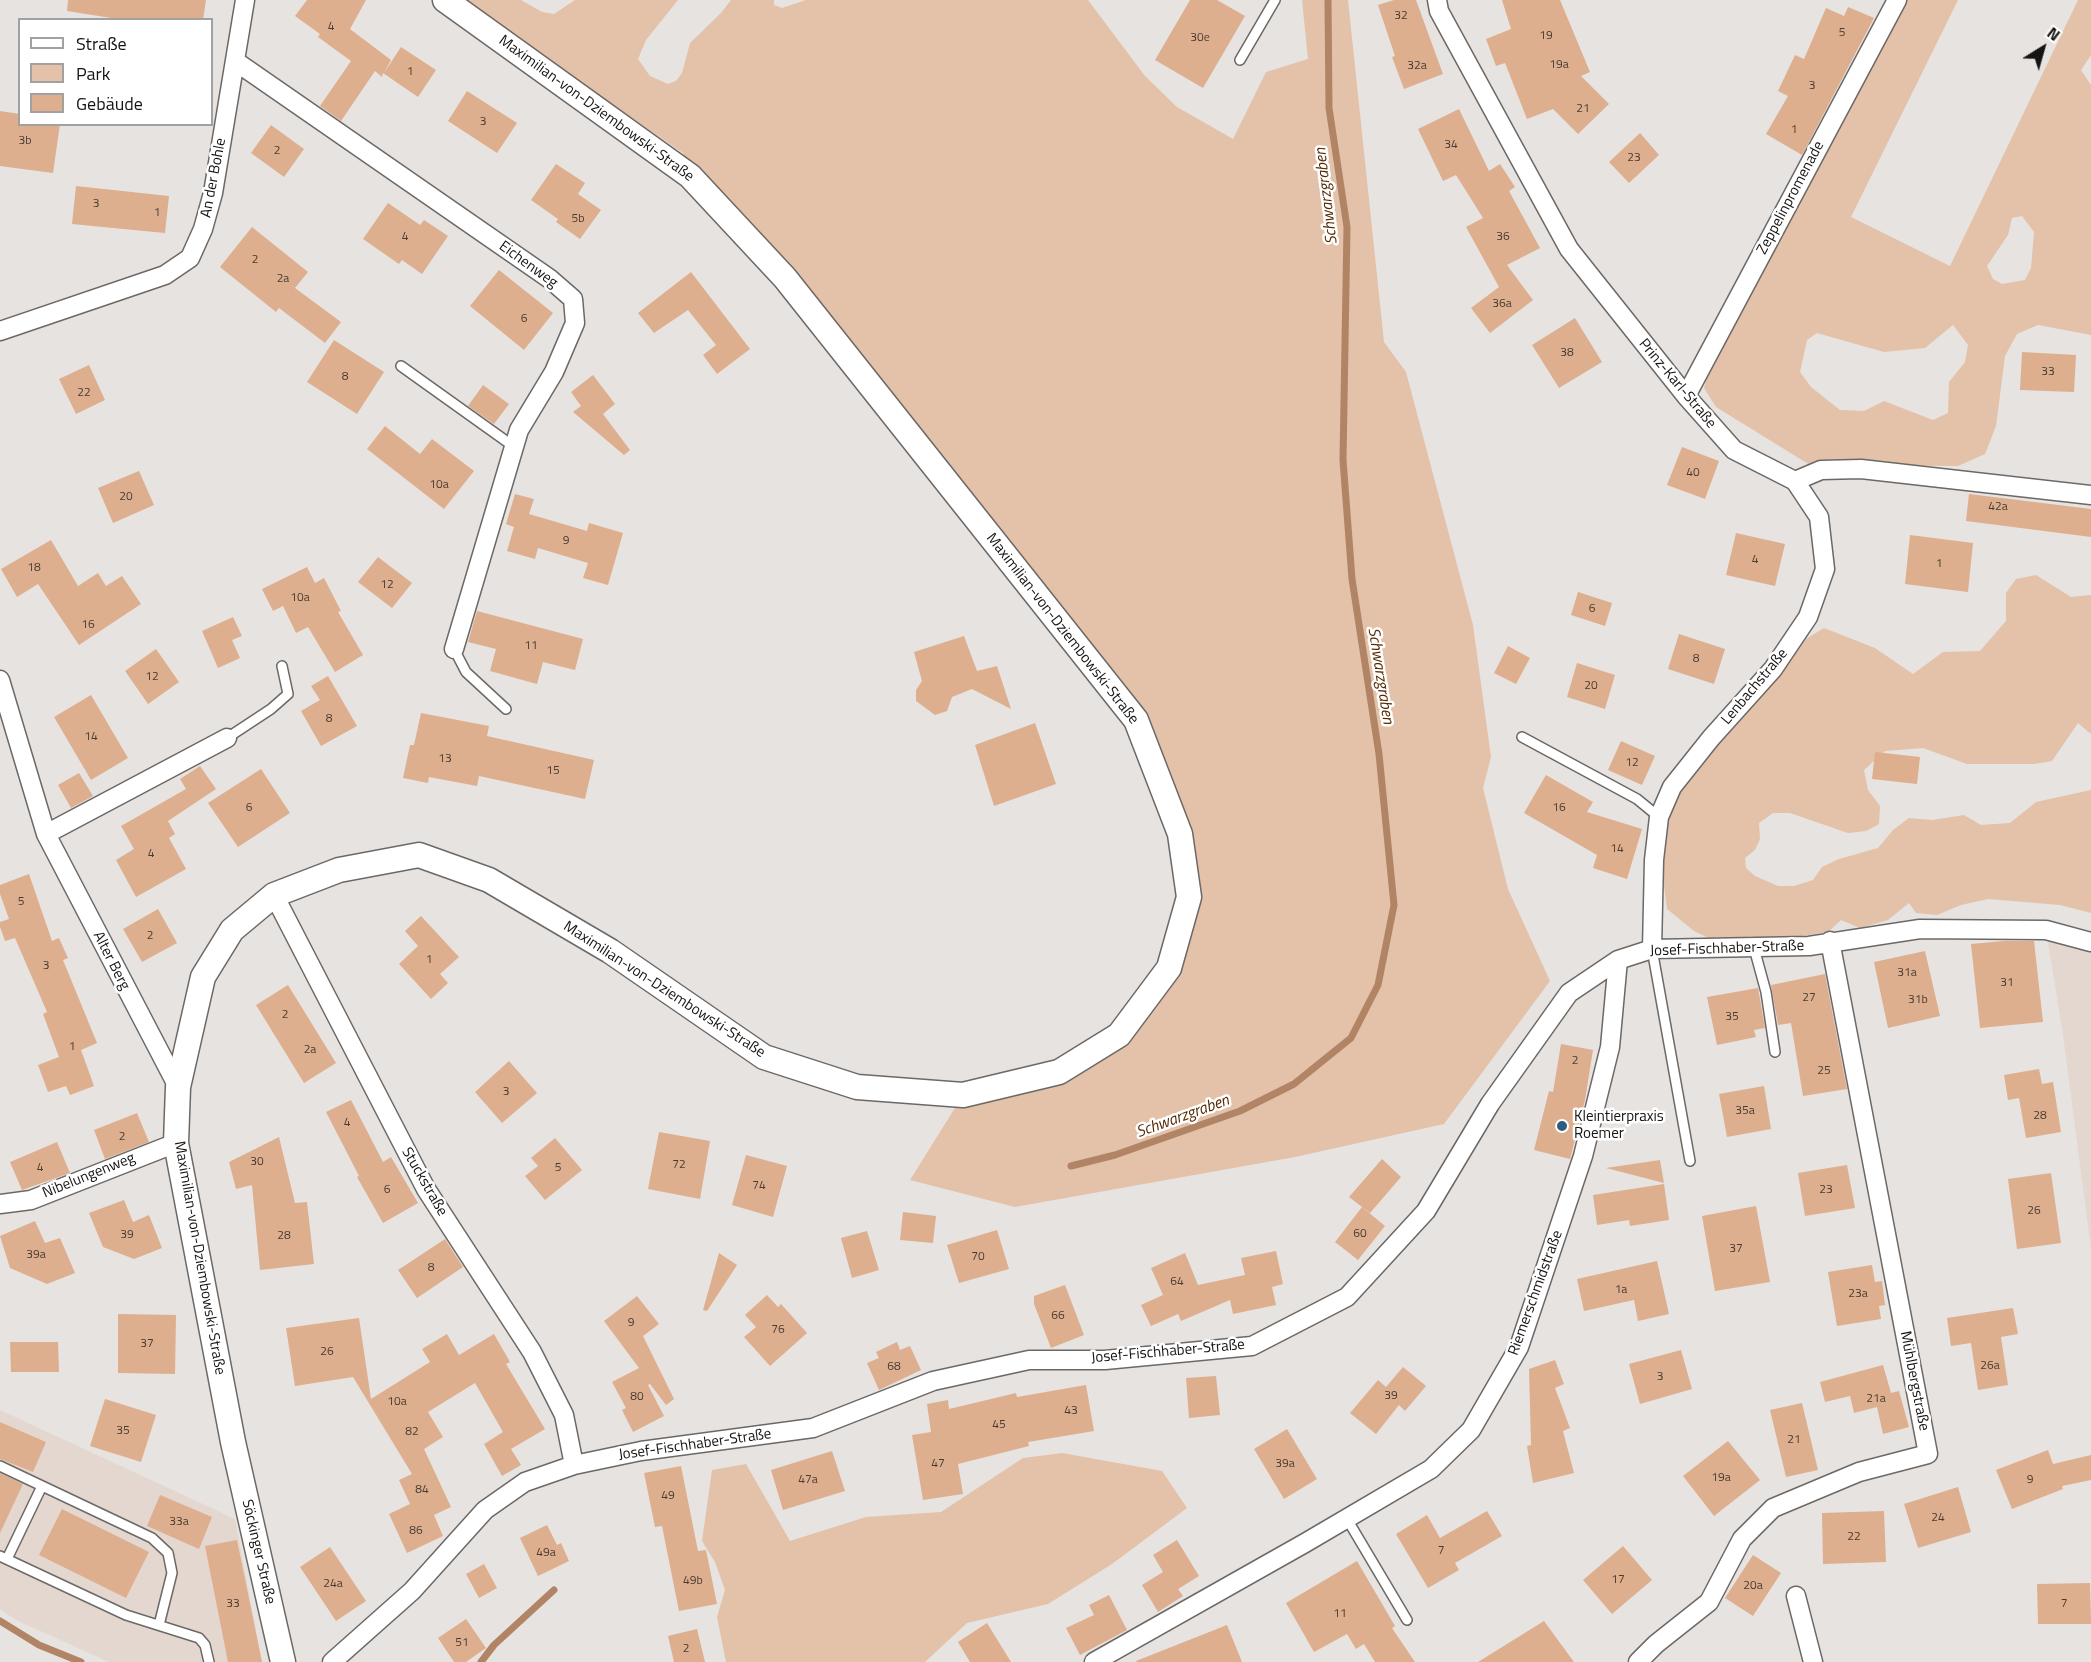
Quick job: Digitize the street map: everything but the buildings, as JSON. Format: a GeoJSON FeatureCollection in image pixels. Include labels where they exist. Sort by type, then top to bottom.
{"type":"FeatureCollection","features":[{"type":"Feature","properties":{"kind":"street","name":"An der Bohle"},"geometry":{"type":"LineString","coordinates":[[0,332],[165,275],[190,258],[203,229],[213,193],[245,0]]}},
{"type":"Feature","properties":{"kind":"street","name":"Maximilian-von-Dziembowski-Straße"},"geometry":{"type":"LineString","coordinates":[[233,1442],[176,1143],[178,1087],[203,976],[232,930],[274,895],[339,870],[419,855],[489,880],[610,951],[764,1057],[857,1087],[963,1095],[1059,1072],[1119,1035],[1169,968],[1189,897],[1180,834],[1136,720],[785,278],[690,176],[445,0]]}},
{"type":"Feature","properties":{"kind":"street","name":"Prinz-Karl-Straße"},"geometry":{"type":"LineString","coordinates":[[1437,0],[1439,10],[1569,249],[1686,396],[1734,450],[1795,481]]}},
{"type":"Feature","properties":{"kind":"street","name":"Zeppelinpromenade"},"geometry":{"type":"LineString","coordinates":[[1686,396],[1897,0]]}},
{"type":"Feature","properties":{"kind":"street","name":"Eichenweg"},"geometry":{"type":"LineString","coordinates":[[235,61],[550,279],[573,299],[575,323],[554,372],[519,429],[454,649]]}},
{"type":"Feature","properties":{"kind":"street"},"geometry":{"type":"LineString","coordinates":[[1795,481],[1821,470],[1861,469],[2091,495]]}},
{"type":"Feature","properties":{"kind":"street","name":"Lenbachstraße"},"geometry":{"type":"LineString","coordinates":[[1652,949],[1654,861],[1659,817],[1672,787],[1773,669],[1808,618],[1825,569],[1818,517],[1795,481]]}},
{"type":"Feature","properties":{"kind":"street","name":"Alter Berg"},"geometry":{"type":"LineString","coordinates":[[0,680],[46,834],[178,1087]]}},
{"type":"Feature","properties":{"kind":"street"},"geometry":{"type":"LineString","coordinates":[[46,834],[228,738]]}},
{"type":"Feature","properties":{"kind":"street","name":"Stuckstraße"},"geometry":{"type":"LineString","coordinates":[[274,895],[426,1190],[532,1352],[564,1415],[574,1465]]}},
{"type":"Feature","properties":{"kind":"street","name":"Josef-Fischhaber-Straße"},"geometry":{"type":"LineString","coordinates":[[332,1662],[412,1592],[485,1510],[525,1482],[574,1465],[641,1451],[813,1428],[933,1381],[1029,1360],[1105,1360],[1252,1346],[1347,1297],[1426,1211],[1490,1104],[1569,993],[1618,960],[1652,949],[1809,946],[1920,929],[2046,930],[2091,942]]}},
{"type":"Feature","properties":{"kind":"street","name":"Mühlbergstraße"},"geometry":{"type":"LineString","coordinates":[[1638,1662],[1656,1644],[1709,1602],[1742,1539],[1773,1508],[1859,1472],[1928,1454],[1830,941]]}},
{"type":"Feature","properties":{"kind":"street","name":"Riemerschmidstraße"},"geometry":{"type":"LineString","coordinates":[[1094,1662],[1431,1469],[1470,1430],[1519,1347],[1583,1156],[1610,1047],[1618,960]]}},
{"type":"Feature","properties":{"kind":"street","name":"Nibelungenweg"},"geometry":{"type":"LineString","coordinates":[[0,1204],[31,1200],[176,1143]]}},
{"type":"Feature","properties":{"kind":"street","name":"Söckinger Straße"},"geometry":{"type":"LineString","coordinates":[[233,1442],[282,1662]]}},
{"type":"Feature","properties":{"kind":"street"},"geometry":{"type":"LineString","coordinates":[[1796,1596],[1814,1662]]}},
{"type":"Feature","properties":{"kind":"lane"},"geometry":{"type":"LineString","coordinates":[[1240,60],[1275,0]]}},
{"type":"Feature","properties":{"kind":"lane"},"geometry":{"type":"LineString","coordinates":[[401,366],[513,446]]}},
{"type":"Feature","properties":{"kind":"lane"},"geometry":{"type":"LineString","coordinates":[[454,649],[466,672],[506,709]]}},
{"type":"Feature","properties":{"kind":"lane"},"geometry":{"type":"LineString","coordinates":[[228,738],[288,694],[282,666]]}},
{"type":"Feature","properties":{"kind":"lane"},"geometry":{"type":"LineString","coordinates":[[1522,737],[1637,799],[1659,817]]}},
{"type":"Feature","properties":{"kind":"lane"},"geometry":{"type":"LineString","coordinates":[[1754,948],[1766,992],[1775,1052]]}},
{"type":"Feature","properties":{"kind":"lane"},"geometry":{"type":"LineString","coordinates":[[1652,949],[1690,1161]]}},
{"type":"Feature","properties":{"kind":"lane"},"geometry":{"type":"LineString","coordinates":[[0,1466],[152,1538],[168,1553],[172,1573],[159,1624]]}},
{"type":"Feature","properties":{"kind":"lane"},"geometry":{"type":"LineString","coordinates":[[42,1486],[4,1557],[126,1615],[199,1638],[206,1645],[209,1662]]}},
{"type":"Feature","properties":{"kind":"lane"},"geometry":{"type":"LineString","coordinates":[[1347,1519],[1407,1620]]}},
{"type":"Feature","properties":{"kind":"shaded area"},"geometry":{"type":"Polygon","coordinates":[[[2046,930],[2091,942],[2091,1249],[2063,1035],[2046,930]]]}},
{"type":"Feature","properties":{"kind":"shaded area"},"geometry":{"type":"Polygon","coordinates":[[[0,1410],[235,1519],[262,1662],[109,1662],[16,1620],[0,1609],[0,1410]]]}},
{"type":"Feature","properties":{"kind":"green space"},"geometry":{"type":"Polygon","coordinates":[[[461,0],[521,0],[542,12],[554,14],[575,0],[678,0],[646,40],[638,59],[650,76],[668,84],[676,81],[682,73],[690,43],[731,0],[774,0],[774,5],[782,8],[806,0],[1088,0],[1145,76],[1177,107],[1233,139],[1266,72],[1308,59],[1302,0],[1348,0],[1384,342],[1406,372],[1473,625],[1491,757],[1483,788],[1508,889],[1550,981],[1444,1124],[1295,1157],[1015,1207],[910,1180],[963,1095],[1059,1072],[1119,1035],[1169,968],[1189,897],[1141,732],[690,176],[683,153],[461,0]]]}},
{"type":"Feature","properties":{"kind":"green space"},"geometry":{"type":"Polygon","coordinates":[[[1903,0],[1958,0],[1851,217],[1950,266],[2078,0],[2091,0],[2091,55],[2081,70],[2091,85],[2091,335],[2038,325],[2017,334],[2005,356],[1996,426],[1985,454],[1958,466],[1810,465],[1716,407],[1704,388],[1712,359],[1903,0]],[[2022,216],[2012,218],[2008,235],[1987,266],[1993,279],[2002,284],[2025,280],[2031,268],[2034,232],[2022,216]],[[1953,325],[1925,348],[1884,352],[1817,333],[1807,340],[1800,372],[1811,387],[1840,410],[1864,411],[1884,401],[1933,420],[1948,413],[1949,382],[1965,362],[1968,345],[1953,325]]]}},
{"type":"Feature","properties":{"kind":"green space"},"geometry":{"type":"Polygon","coordinates":[[[2036,575],[2071,597],[2091,595],[2091,734],[2078,723],[2052,761],[2034,764],[1967,764],[1923,748],[1885,751],[1864,770],[1868,790],[1880,806],[1879,824],[1866,831],[1848,833],[1790,813],[1773,813],[1759,823],[1760,839],[1755,850],[1745,858],[1746,868],[1755,876],[1778,886],[1794,886],[1813,880],[1822,867],[1839,859],[1878,848],[1893,830],[1909,818],[1932,820],[1964,815],[1981,825],[2010,823],[2036,802],[2091,790],[2091,913],[2060,905],[1988,899],[1961,905],[1937,915],[1916,913],[1909,903],[1888,920],[1860,928],[1841,920],[1828,932],[1762,942],[1752,936],[1719,943],[1694,931],[1667,909],[1661,862],[1663,829],[1676,795],[1730,726],[1806,639],[1824,628],[1875,648],[1913,674],[1943,652],[1980,651],[2006,621],[2006,593],[2016,579],[2036,575]]]}},
{"type":"Feature","properties":{"kind":"green space"},"geometry":{"type":"Polygon","coordinates":[[[1062,1453],[1162,1471],[1187,1508],[1112,1564],[1048,1604],[967,1623],[925,1662],[726,1662],[717,1617],[725,1590],[715,1562],[702,1541],[712,1470],[746,1464],[790,1541],[866,1517],[941,1512],[1023,1458],[1062,1453]]]}},
{"type":"Feature","properties":{"kind":"waterway","name":"Schwarzgraben"},"geometry":{"type":"LineString","coordinates":[[1071,1166],[1115,1155],[1240,1111],[1294,1084],[1351,1038],[1378,985],[1394,905],[1379,754],[1352,579],[1343,460],[1347,227],[1329,108],[1328,0]]}},
{"type":"Feature","properties":{"kind":"waterway"},"geometry":{"type":"LineString","coordinates":[[481,1662],[494,1645],[554,1590]]}},
{"type":"Feature","properties":{"kind":"waterway"},"geometry":{"type":"LineString","coordinates":[[0,1621],[39,1645],[81,1662]]}},
{"type":"Feature","properties":{"kind":"place","name":"Kleintierpraxis Roemer"},"geometry":{"type":"Point","coordinates":[1562,1126]}}]}
